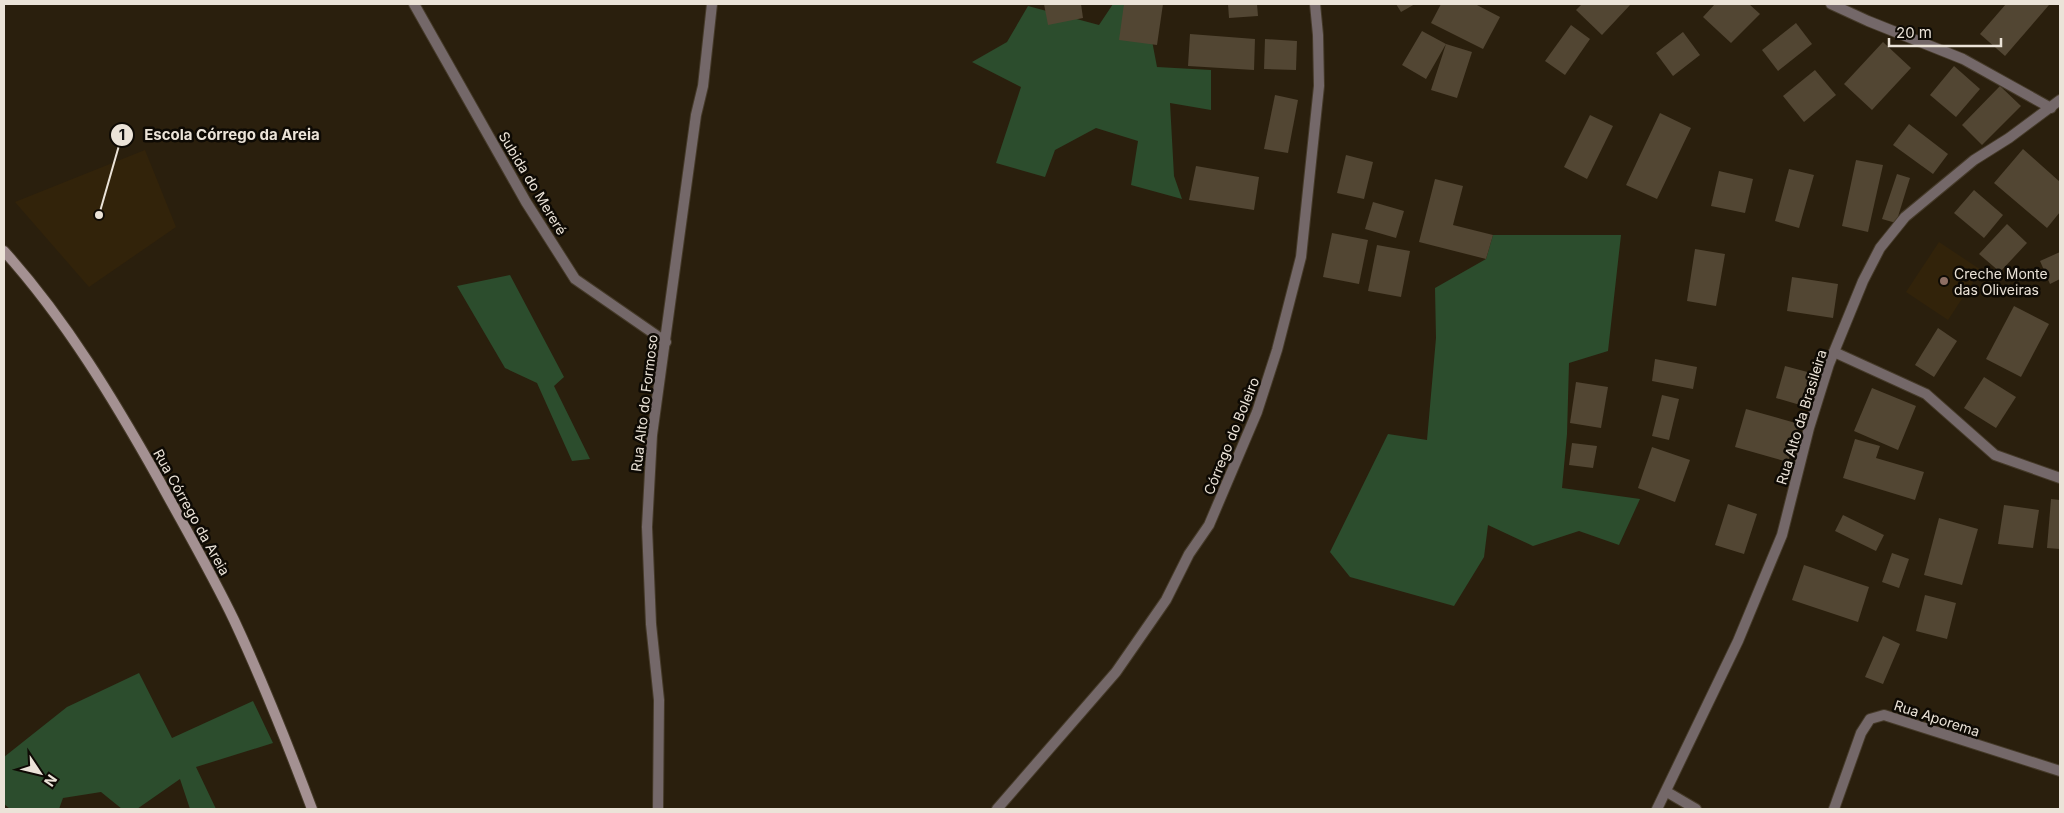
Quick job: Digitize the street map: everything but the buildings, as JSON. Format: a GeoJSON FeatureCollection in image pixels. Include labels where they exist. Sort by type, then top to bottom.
{"type":"FeatureCollection","features":[{"type":"Feature","properties":{"kind":"street","name":"Subida do Mereré"},"geometry":{"type":"LineString","coordinates":[[414,4],[526,202],[575,279],[666,342]]}},
{"type":"Feature","properties":{"kind":"street","name":"Rua Alto do Formoso"},"geometry":{"type":"LineString","coordinates":[[658,809],[659,700],[651,615],[648,488],[652,435],[696,115],[703,86],[712,4]]}},
{"type":"Feature","properties":{"kind":"street","name":"Córrego do Boleiro"},"geometry":{"type":"LineString","coordinates":[[997,809],[1116,672],[1166,600],[1189,554],[1210,525],[1257,412],[1277,350],[1301,257],[1319,86],[1315,4]]}},
{"type":"Feature","properties":{"kind":"street"},"geometry":{"type":"LineString","coordinates":[[1831,4],[1963,59],[2051,108]]}},
{"type":"Feature","properties":{"kind":"street","name":"Rua Alto da Brasileira"},"geometry":{"type":"LineString","coordinates":[[1657,809],[1738,641],[1782,534],[1809,428],[1834,352],[1863,281],[1880,248],[1905,218],[1974,160],[2060,100]]}},
{"type":"Feature","properties":{"kind":"street","name":"Rua Córrego da Areia"},"geometry":{"type":"LineString","coordinates":[[4,252],[19,268],[90,364],[124,417],[201,555],[234,620],[272,706],[312,809]]}},
{"type":"Feature","properties":{"kind":"street"},"geometry":{"type":"LineString","coordinates":[[1834,352],[1926,394],[1995,455],[2060,478]]}},
{"type":"Feature","properties":{"kind":"street","name":"Rua Aporema"},"geometry":{"type":"LineString","coordinates":[[1834,809],[1861,733],[1870,719],[1884,715],[2060,771]]}},
{"type":"Feature","properties":{"kind":"street"},"geometry":{"type":"LineString","coordinates":[[1666,792],[1696,809]]}},
{"type":"Feature","properties":{"kind":"shaded area"},"geometry":{"type":"Polygon","coordinates":[[[145,150],[176,227],[89,287],[15,202],[145,150]]]}},
{"type":"Feature","properties":{"kind":"shaded area","name":"Creche Monte das Oliveiras"},"geometry":{"type":"Polygon","coordinates":[[[1939,242],[1981,270],[1948,320],[1906,292],[1939,242]]]}},
{"type":"Feature","properties":{"kind":"green space"},"geometry":{"type":"Polygon","coordinates":[[[1113,4],[1145,4],[1157,67],[1211,70],[1211,110],[1170,103],[1174,176],[1182,199],[1131,185],[1138,141],[1096,128],[1055,150],[1045,177],[996,163],[1021,87],[972,62],[1007,42],[1028,6],[1099,25],[1113,4]]]}},
{"type":"Feature","properties":{"kind":"green space"},"geometry":{"type":"Polygon","coordinates":[[[1493,235],[1621,235],[1608,351],[1569,363],[1567,434],[1562,488],[1640,499],[1619,545],[1579,531],[1533,546],[1488,525],[1484,557],[1454,606],[1350,577],[1330,552],[1388,434],[1427,440],[1436,338],[1435,288],[1486,259],[1493,235]]]}},
{"type":"Feature","properties":{"kind":"green space"},"geometry":{"type":"Polygon","coordinates":[[[510,275],[564,377],[554,386],[590,459],[572,461],[537,383],[505,368],[457,286],[510,275]]]}},
{"type":"Feature","properties":{"kind":"green space"},"geometry":{"type":"Polygon","coordinates":[[[139,673],[172,738],[253,701],[273,743],[196,767],[216,809],[190,809],[180,779],[137,809],[122,809],[101,792],[63,798],[59,809],[10,809],[4,804],[4,757],[67,707],[139,673]]]}},
{"type":"Feature","properties":{"kind":"place","name":"Escola Córrego da Areia"},"geometry":{"type":"Point","coordinates":[99,215]}},
{"type":"Feature","properties":{"kind":"place","name":"Creche Monte das Oliveiras"},"geometry":{"type":"Point","coordinates":[1944,281]}}]}
